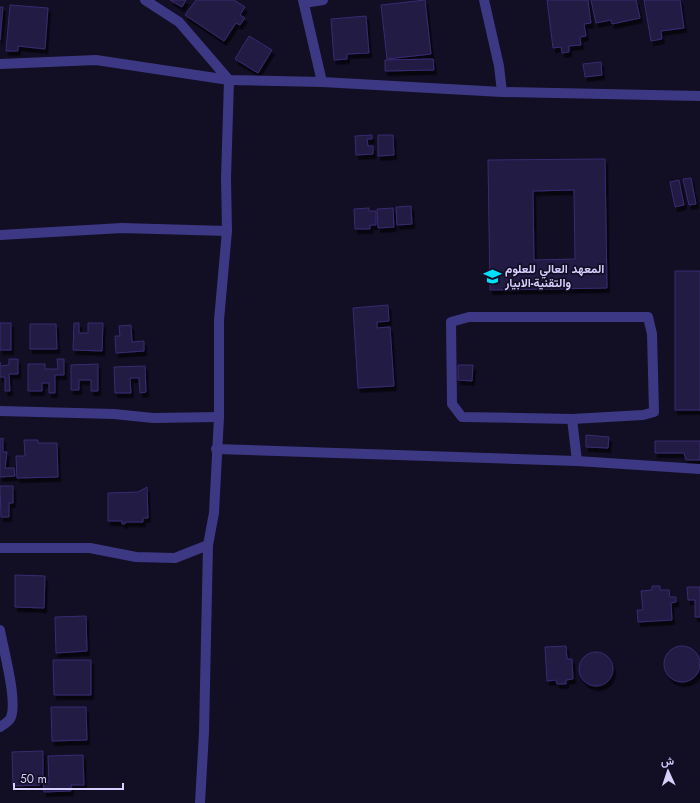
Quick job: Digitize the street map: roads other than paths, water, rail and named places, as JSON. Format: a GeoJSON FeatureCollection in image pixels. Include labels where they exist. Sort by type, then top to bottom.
{"type":"FeatureCollection","features":[{"type":"Feature","properties":{"kind":"street"},"geometry":{"type":"LineString","coordinates":[[146,0],[179,22],[229,80],[226,231],[220,320],[219,417],[216,449],[214,513],[208,545],[204,732],[200,803]]}},
{"type":"Feature","properties":{"kind":"street"},"geometry":{"type":"LineString","coordinates":[[322,82],[303,2],[323,0]]}},
{"type":"Feature","properties":{"kind":"street"},"geometry":{"type":"LineString","coordinates":[[484,0],[499,66],[502,92]]}},
{"type":"Feature","properties":{"kind":"street"},"geometry":{"type":"LineString","coordinates":[[0,64],[96,60],[229,80],[322,82],[502,92],[700,96]]}},
{"type":"Feature","properties":{"kind":"street"},"geometry":{"type":"LineString","coordinates":[[0,235],[122,228],[165,228],[226,231]]}},
{"type":"Feature","properties":{"kind":"street"},"geometry":{"type":"LineString","coordinates":[[469,317],[648,317],[652,334],[654,412],[643,415],[572,419],[462,418],[452,404],[451,322],[469,317]]}},
{"type":"Feature","properties":{"kind":"street"},"geometry":{"type":"LineString","coordinates":[[0,411],[114,414],[153,418],[219,417]]}},
{"type":"Feature","properties":{"kind":"street"},"geometry":{"type":"LineString","coordinates":[[572,419],[577,461]]}},
{"type":"Feature","properties":{"kind":"street"},"geometry":{"type":"LineString","coordinates":[[216,449],[577,461],[700,469]]}},
{"type":"Feature","properties":{"kind":"street"},"geometry":{"type":"LineString","coordinates":[[0,548],[90,548],[136,557],[175,558],[208,545]]}},
{"type":"Feature","properties":{"kind":"street"},"geometry":{"type":"LineString","coordinates":[[0,630],[13,692],[13,711],[10,719],[0,727]]}},
{"type":"Feature","properties":{"kind":"place","name":"المعهد العالي للعلوم والتقنية-الابيار"},"geometry":{"type":"Point","coordinates":[492,276]}}]}
